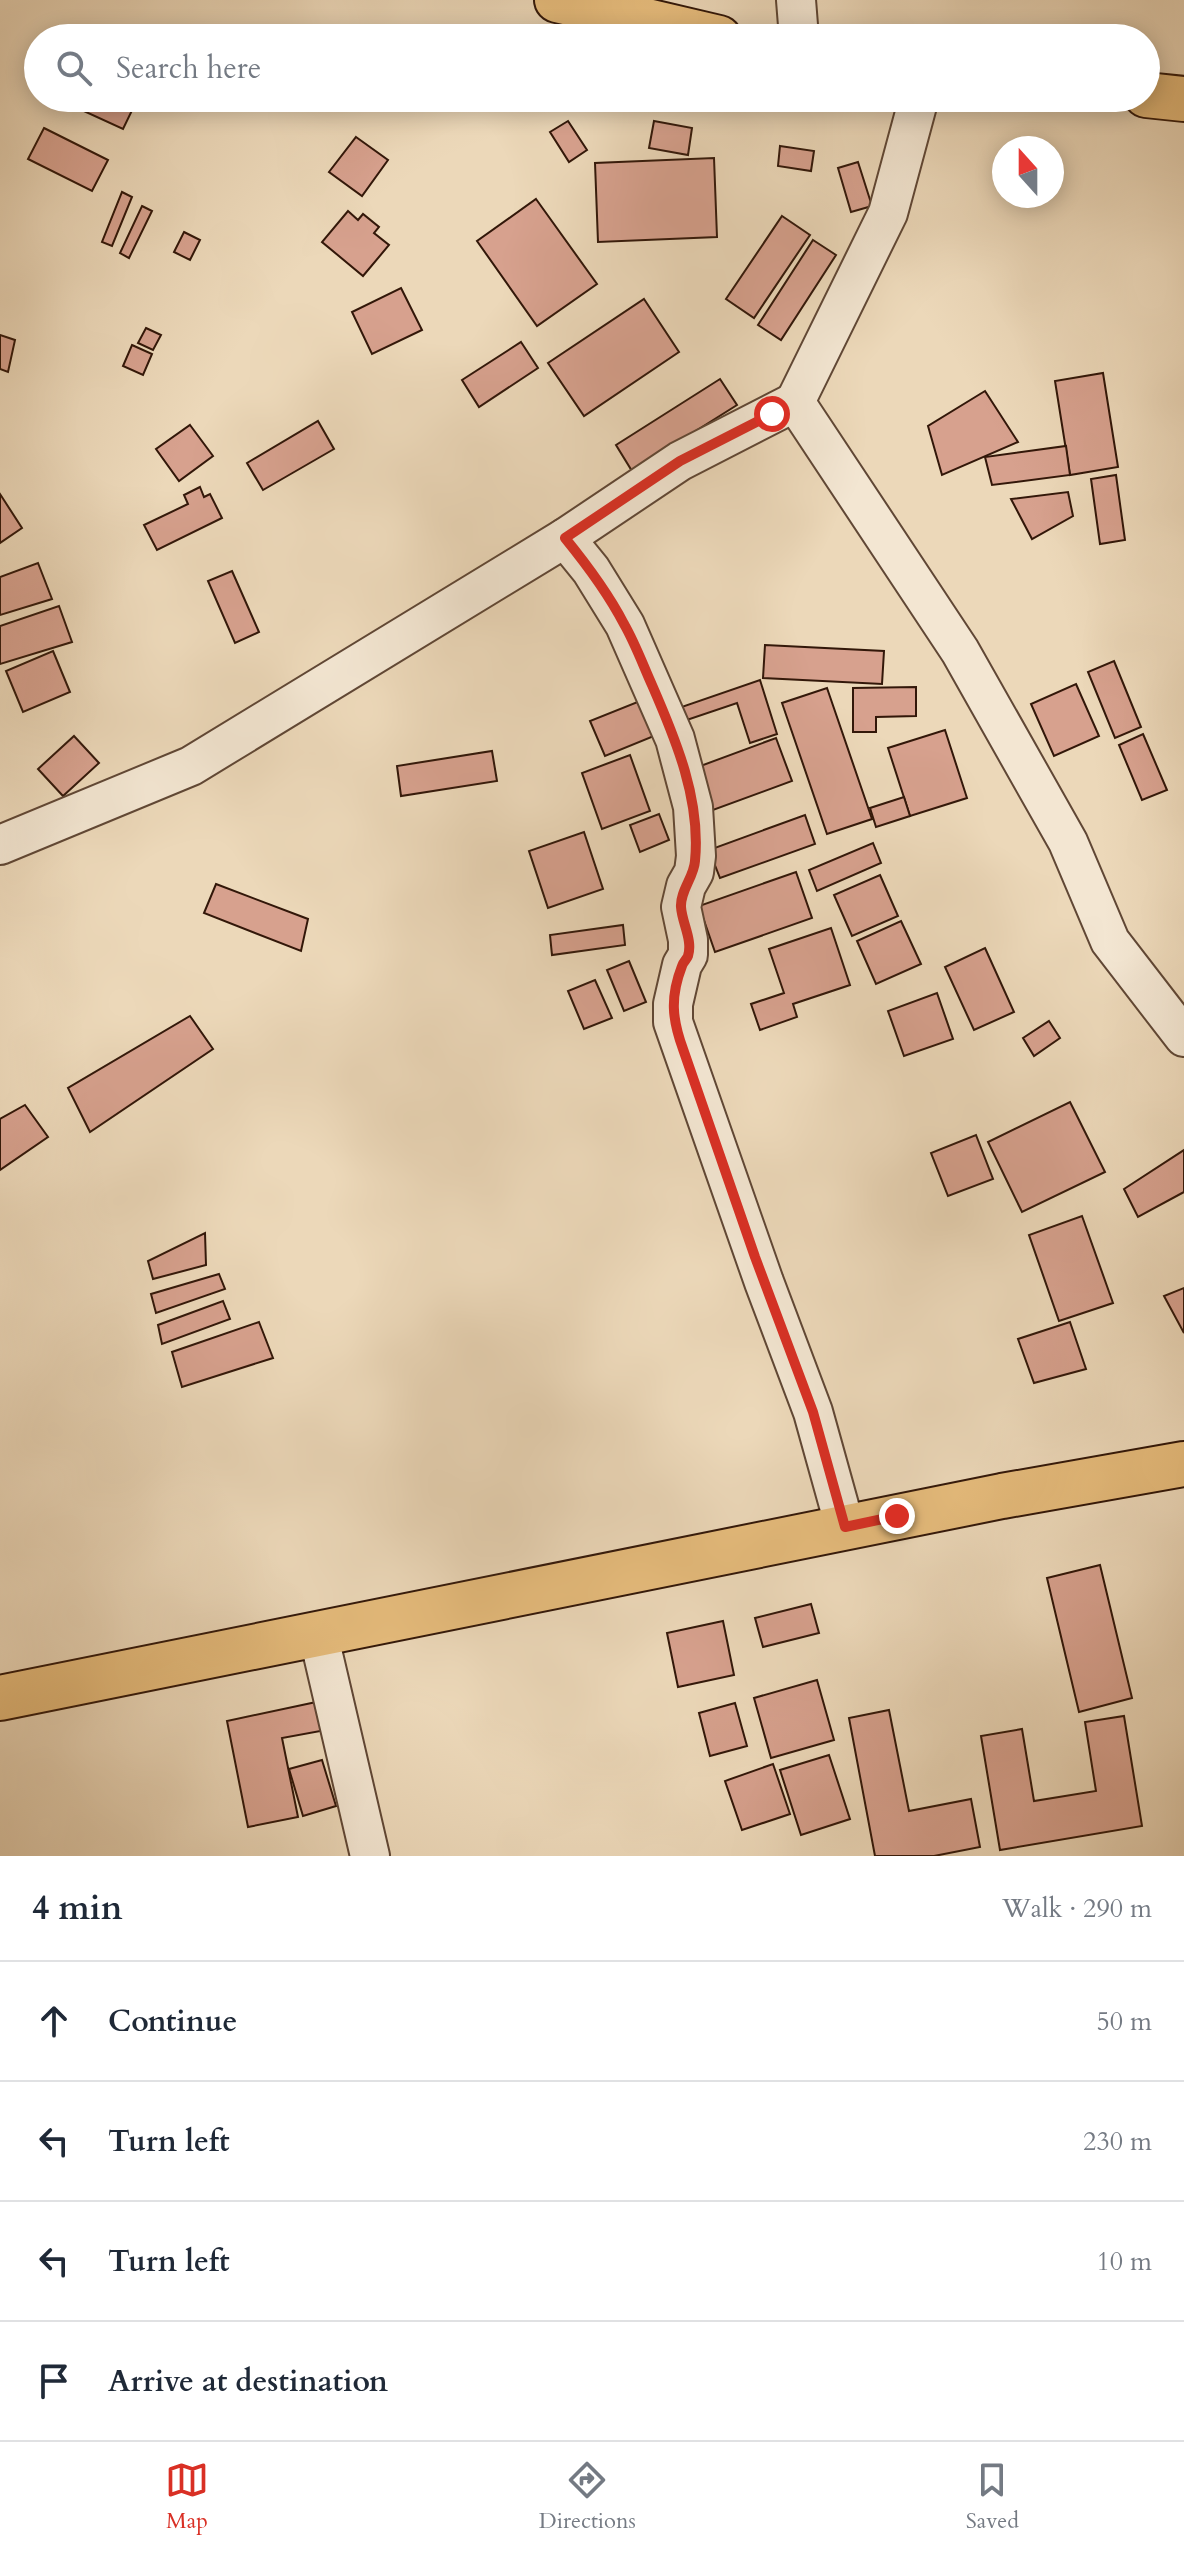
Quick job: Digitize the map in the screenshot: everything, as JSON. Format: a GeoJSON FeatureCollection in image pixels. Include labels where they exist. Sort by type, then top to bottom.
{"type":"FeatureCollection","features":[{"type":"Feature","properties":{"kind":"main road"},"geometry":{"type":"LineString","coordinates":[[557,0],[659,24]]}},
{"type":"Feature","properties":{"kind":"main road"},"geometry":{"type":"LineString","coordinates":[[1160,96],[1184,99]]}},
{"type":"Feature","properties":{"kind":"main road"},"geometry":{"type":"LineString","coordinates":[[0,1698],[845,1527],[1184,1464]]}},
{"type":"Feature","properties":{"kind":"street"},"geometry":{"type":"LineString","coordinates":[[796,0],[798,24]]}},
{"type":"Feature","properties":{"kind":"street"},"geometry":{"type":"LineString","coordinates":[[0,845],[191,766],[565,538],[680,461],[795,402],[888,213],[915,112]]}},
{"type":"Feature","properties":{"kind":"street"},"geometry":{"type":"LineString","coordinates":[[795,402],[960,651],[1068,842],[1110,941],[1184,1037]]}},
{"type":"Feature","properties":{"kind":"street"},"geometry":{"type":"LineString","coordinates":[[565,538],[591,570],[625,625],[675,739],[693,807],[696,856],[694,872],[686,886],[681,907],[688,955],[682,965],[673,1004],[673,1022],[754,1255],[813,1412],[845,1527]]}},
{"type":"Feature","properties":{"kind":"street"},"geometry":{"type":"LineString","coordinates":[[318,1633],[370,1856]]}},
{"type":"Feature","properties":{"kind":"building"},"geometry":{"type":"Polygon","coordinates":[[[86,112],[131,112],[123,129],[86,112]]]}},
{"type":"Feature","properties":{"kind":"building"},"geometry":{"type":"Polygon","coordinates":[[[568,121],[587,150],[569,162],[550,132],[568,121]]]}},
{"type":"Feature","properties":{"kind":"building"},"geometry":{"type":"Polygon","coordinates":[[[654,121],[692,128],[688,155],[649,148],[654,121]]]}},
{"type":"Feature","properties":{"kind":"building"},"geometry":{"type":"Polygon","coordinates":[[[44,128],[108,160],[92,191],[28,159],[44,128]]]}},
{"type":"Feature","properties":{"kind":"building"},"geometry":{"type":"Polygon","coordinates":[[[356,137],[388,160],[362,196],[329,172],[356,137]]]}},
{"type":"Feature","properties":{"kind":"building"},"geometry":{"type":"Polygon","coordinates":[[[780,146],[814,151],[811,171],[778,166],[780,146]]]}},
{"type":"Feature","properties":{"kind":"building"},"geometry":{"type":"Polygon","coordinates":[[[714,158],[717,237],[598,242],[595,163],[714,158]]]}},
{"type":"Feature","properties":{"kind":"building"},"geometry":{"type":"Polygon","coordinates":[[[858,162],[872,206],[851,212],[838,168],[858,162]]]}},
{"type":"Feature","properties":{"kind":"building"},"geometry":{"type":"Polygon","coordinates":[[[122,192],[132,197],[112,246],[102,242],[122,192]]]}},
{"type":"Feature","properties":{"kind":"building"},"geometry":{"type":"Polygon","coordinates":[[[536,199],[597,284],[537,326],[477,241],[536,199]]]}},
{"type":"Feature","properties":{"kind":"building"},"geometry":{"type":"Polygon","coordinates":[[[142,206],[152,211],[129,258],[120,253],[142,206]]]}},
{"type":"Feature","properties":{"kind":"building"},"geometry":{"type":"Polygon","coordinates":[[[348,211],[358,220],[363,214],[379,227],[374,233],[389,245],[363,276],[322,242],[348,211]]]}},
{"type":"Feature","properties":{"kind":"building"},"geometry":{"type":"Polygon","coordinates":[[[782,216],[810,235],[754,318],[726,299],[782,216]]]}},
{"type":"Feature","properties":{"kind":"building"},"geometry":{"type":"Polygon","coordinates":[[[184,232],[200,240],[190,260],[174,252],[184,232]]]}},
{"type":"Feature","properties":{"kind":"building"},"geometry":{"type":"Polygon","coordinates":[[[813,240],[836,255],[781,340],[758,325],[813,240]]]}},
{"type":"Feature","properties":{"kind":"building"},"geometry":{"type":"Polygon","coordinates":[[[401,288],[422,330],[372,354],[352,312],[401,288]]]}},
{"type":"Feature","properties":{"kind":"building"},"geometry":{"type":"Polygon","coordinates":[[[644,299],[679,352],[584,416],[548,363],[644,299]]]}},
{"type":"Feature","properties":{"kind":"building"},"geometry":{"type":"Polygon","coordinates":[[[146,328],[161,335],[153,350],[138,343],[146,328]]]}},
{"type":"Feature","properties":{"kind":"building"},"geometry":{"type":"Polygon","coordinates":[[[0,335],[15,340],[8,372],[0,369],[0,335]]]}},
{"type":"Feature","properties":{"kind":"building"},"geometry":{"type":"Polygon","coordinates":[[[521,342],[538,368],[479,407],[462,380],[521,342]]]}},
{"type":"Feature","properties":{"kind":"building"},"geometry":{"type":"Polygon","coordinates":[[[132,345],[152,354],[143,375],[123,366],[132,345]]]}},
{"type":"Feature","properties":{"kind":"building"},"geometry":{"type":"Polygon","coordinates":[[[1103,373],[1118,467],[1070,475],[1055,381],[1103,373]]]}},
{"type":"Feature","properties":{"kind":"building"},"geometry":{"type":"Polygon","coordinates":[[[720,379],[737,405],[632,471],[616,445],[720,379]]]}},
{"type":"Feature","properties":{"kind":"building"},"geometry":{"type":"Polygon","coordinates":[[[985,391],[1018,442],[942,475],[928,426],[985,391]]]}},
{"type":"Feature","properties":{"kind":"building"},"geometry":{"type":"Polygon","coordinates":[[[318,421],[334,449],[263,490],[247,463],[318,421]]]}},
{"type":"Feature","properties":{"kind":"building"},"geometry":{"type":"Polygon","coordinates":[[[190,425],[213,456],[179,481],[156,449],[190,425]]]}},
{"type":"Feature","properties":{"kind":"building"},"geometry":{"type":"Polygon","coordinates":[[[1066,446],[1070,475],[992,485],[985,457],[1066,446]]]}},
{"type":"Feature","properties":{"kind":"building"},"geometry":{"type":"Polygon","coordinates":[[[1116,475],[1125,540],[1100,544],[1091,479],[1116,475]]]}},
{"type":"Feature","properties":{"kind":"building"},"geometry":{"type":"Polygon","coordinates":[[[200,487],[204,497],[210,494],[222,518],[157,550],[144,525],[188,504],[184,495],[200,487]]]}},
{"type":"Feature","properties":{"kind":"building"},"geometry":{"type":"Polygon","coordinates":[[[1068,492],[1073,516],[1032,539],[1011,499],[1068,492]]]}},
{"type":"Feature","properties":{"kind":"building"},"geometry":{"type":"Polygon","coordinates":[[[0,494],[22,528],[0,543],[0,494]]]}},
{"type":"Feature","properties":{"kind":"building"},"geometry":{"type":"Polygon","coordinates":[[[38,563],[52,599],[0,615],[0,577],[38,563]]]}},
{"type":"Feature","properties":{"kind":"building"},"geometry":{"type":"Polygon","coordinates":[[[232,571],[259,632],[235,643],[208,581],[232,571]]]}},
{"type":"Feature","properties":{"kind":"building"},"geometry":{"type":"Polygon","coordinates":[[[59,606],[72,642],[0,664],[0,626],[59,606]]]}},
{"type":"Feature","properties":{"kind":"building"},"geometry":{"type":"Polygon","coordinates":[[[765,645],[884,651],[882,684],[763,678],[765,645]]]}},
{"type":"Feature","properties":{"kind":"building"},"geometry":{"type":"Polygon","coordinates":[[[53,651],[70,692],[23,712],[6,671],[53,651]]]}},
{"type":"Feature","properties":{"kind":"building"},"geometry":{"type":"Polygon","coordinates":[[[1114,661],[1141,727],[1115,738],[1088,672],[1114,661]]]}},
{"type":"Feature","properties":{"kind":"building"},"geometry":{"type":"Polygon","coordinates":[[[760,680],[777,734],[750,743],[737,703],[672,725],[667,712],[760,680]]]}},
{"type":"Feature","properties":{"kind":"building"},"geometry":{"type":"Polygon","coordinates":[[[1076,684],[1099,736],[1054,756],[1031,704],[1076,684]]]}},
{"type":"Feature","properties":{"kind":"building"},"geometry":{"type":"Polygon","coordinates":[[[916,687],[916,716],[876,717],[876,732],[853,732],[853,688],[916,687]]]}},
{"type":"Feature","properties":{"kind":"building"},"geometry":{"type":"Polygon","coordinates":[[[827,688],[872,819],[827,834],[782,703],[827,688]]]}},
{"type":"Feature","properties":{"kind":"building"},"geometry":{"type":"Polygon","coordinates":[[[640,701],[654,736],[605,756],[590,721],[640,701]]]}},
{"type":"Feature","properties":{"kind":"building"},"geometry":{"type":"Polygon","coordinates":[[[945,730],[967,798],[910,816],[888,748],[945,730]]]}},
{"type":"Feature","properties":{"kind":"building"},"geometry":{"type":"Polygon","coordinates":[[[1143,734],[1167,790],[1142,800],[1119,745],[1143,734]]]}},
{"type":"Feature","properties":{"kind":"building"},"geometry":{"type":"Polygon","coordinates":[[[74,736],[99,763],[63,796],[38,769],[74,736]]]}},
{"type":"Feature","properties":{"kind":"building"},"geometry":{"type":"Polygon","coordinates":[[[776,738],[792,781],[702,814],[687,771],[776,738]]]}},
{"type":"Feature","properties":{"kind":"building"},"geometry":{"type":"Polygon","coordinates":[[[492,751],[497,781],[401,796],[397,766],[492,751]]]}},
{"type":"Feature","properties":{"kind":"building"},"geometry":{"type":"Polygon","coordinates":[[[630,755],[650,811],[602,829],[582,773],[630,755]]]}},
{"type":"Feature","properties":{"kind":"building"},"geometry":{"type":"Polygon","coordinates":[[[904,797],[910,816],[876,827],[870,808],[904,797]]]}},
{"type":"Feature","properties":{"kind":"building"},"geometry":{"type":"Polygon","coordinates":[[[659,814],[669,840],[640,852],[630,825],[659,814]]]}},
{"type":"Feature","properties":{"kind":"building"},"geometry":{"type":"Polygon","coordinates":[[[805,815],[815,844],[720,878],[709,850],[805,815]]]}},
{"type":"Feature","properties":{"kind":"building"},"geometry":{"type":"Polygon","coordinates":[[[584,832],[603,889],[548,908],[529,851],[584,832]]]}},
{"type":"Feature","properties":{"kind":"building"},"geometry":{"type":"Polygon","coordinates":[[[873,843],[881,863],[817,891],[809,870],[873,843]]]}},
{"type":"Feature","properties":{"kind":"building"},"geometry":{"type":"Polygon","coordinates":[[[796,872],[812,918],[715,952],[699,906],[796,872]]]}},
{"type":"Feature","properties":{"kind":"building"},"geometry":{"type":"Polygon","coordinates":[[[880,875],[898,916],[852,936],[834,895],[880,875]]]}},
{"type":"Feature","properties":{"kind":"building"},"geometry":{"type":"Polygon","coordinates":[[[216,884],[308,919],[301,951],[204,913],[216,884]]]}},
{"type":"Feature","properties":{"kind":"building"},"geometry":{"type":"Polygon","coordinates":[[[901,921],[921,964],[876,984],[857,941],[901,921]]]}},
{"type":"Feature","properties":{"kind":"building"},"geometry":{"type":"Polygon","coordinates":[[[623,925],[625,945],[552,955],[550,935],[623,925]]]}},
{"type":"Feature","properties":{"kind":"building"},"geometry":{"type":"Polygon","coordinates":[[[831,928],[850,985],[793,1004],[797,1017],[760,1030],[751,1004],[784,993],[769,949],[831,928]]]}},
{"type":"Feature","properties":{"kind":"building"},"geometry":{"type":"Polygon","coordinates":[[[985,948],[1014,1012],[974,1030],[945,967],[985,948]]]}},
{"type":"Feature","properties":{"kind":"building"},"geometry":{"type":"Polygon","coordinates":[[[629,961],[646,1002],[624,1011],[607,970],[629,961]]]}},
{"type":"Feature","properties":{"kind":"building"},"geometry":{"type":"Polygon","coordinates":[[[595,980],[612,1018],[584,1029],[568,991],[595,980]]]}},
{"type":"Feature","properties":{"kind":"building"},"geometry":{"type":"Polygon","coordinates":[[[937,993],[953,1039],[904,1056],[888,1011],[937,993]]]}},
{"type":"Feature","properties":{"kind":"building"},"geometry":{"type":"Polygon","coordinates":[[[190,1016],[213,1049],[90,1132],[68,1088],[190,1016]]]}},
{"type":"Feature","properties":{"kind":"building"},"geometry":{"type":"Polygon","coordinates":[[[1049,1021],[1060,1038],[1034,1056],[1023,1038],[1049,1021]]]}},
{"type":"Feature","properties":{"kind":"building"},"geometry":{"type":"Polygon","coordinates":[[[1070,1102],[1105,1172],[1022,1212],[988,1142],[1070,1102]]]}},
{"type":"Feature","properties":{"kind":"building"},"geometry":{"type":"Polygon","coordinates":[[[25,1105],[48,1137],[0,1170],[0,1119],[25,1105]]]}},
{"type":"Feature","properties":{"kind":"building"},"geometry":{"type":"Polygon","coordinates":[[[976,1135],[993,1179],[948,1196],[931,1153],[976,1135]]]}},
{"type":"Feature","properties":{"kind":"building"},"geometry":{"type":"Polygon","coordinates":[[[1184,1150],[1184,1192],[1138,1217],[1124,1189],[1184,1150]]]}},
{"type":"Feature","properties":{"kind":"building"},"geometry":{"type":"Polygon","coordinates":[[[1082,1216],[1113,1303],[1059,1321],[1029,1235],[1082,1216]]]}},
{"type":"Feature","properties":{"kind":"building"},"geometry":{"type":"Polygon","coordinates":[[[205,1233],[206,1265],[153,1279],[148,1261],[205,1233]]]}},
{"type":"Feature","properties":{"kind":"building"},"geometry":{"type":"Polygon","coordinates":[[[219,1274],[225,1289],[156,1313],[151,1294],[219,1274]]]}},
{"type":"Feature","properties":{"kind":"building"},"geometry":{"type":"Polygon","coordinates":[[[1184,1288],[1184,1333],[1164,1296],[1184,1288]]]}},
{"type":"Feature","properties":{"kind":"building"},"geometry":{"type":"Polygon","coordinates":[[[223,1301],[230,1319],[162,1344],[158,1325],[223,1301]]]}},
{"type":"Feature","properties":{"kind":"building"},"geometry":{"type":"Polygon","coordinates":[[[259,1322],[273,1358],[182,1387],[172,1352],[259,1322]]]}},
{"type":"Feature","properties":{"kind":"building"},"geometry":{"type":"Polygon","coordinates":[[[1070,1322],[1086,1369],[1034,1383],[1018,1339],[1070,1322]]]}},
{"type":"Feature","properties":{"kind":"building"},"geometry":{"type":"Polygon","coordinates":[[[1100,1565],[1132,1698],[1079,1712],[1047,1578],[1100,1565]]]}},
{"type":"Feature","properties":{"kind":"building"},"geometry":{"type":"Polygon","coordinates":[[[811,1604],[819,1633],[763,1647],[755,1618],[811,1604]]]}},
{"type":"Feature","properties":{"kind":"building"},"geometry":{"type":"Polygon","coordinates":[[[723,1621],[734,1675],[678,1687],[667,1633],[723,1621]]]}},
{"type":"Feature","properties":{"kind":"building"},"geometry":{"type":"Polygon","coordinates":[[[817,1680],[834,1740],[771,1758],[754,1698],[817,1680]]]}},
{"type":"Feature","properties":{"kind":"building"},"geometry":{"type":"Polygon","coordinates":[[[321,1701],[326,1730],[282,1738],[298,1817],[248,1827],[227,1721],[321,1701]]]}},
{"type":"Feature","properties":{"kind":"building"},"geometry":{"type":"Polygon","coordinates":[[[735,1703],[747,1746],[710,1756],[699,1713],[735,1703]]]}},
{"type":"Feature","properties":{"kind":"building"},"geometry":{"type":"Polygon","coordinates":[[[889,1710],[909,1811],[971,1799],[980,1847],[934,1856],[875,1856],[849,1718],[889,1710]]]}},
{"type":"Feature","properties":{"kind":"building"},"geometry":{"type":"Polygon","coordinates":[[[1124,1716],[1142,1826],[1000,1850],[981,1736],[1022,1729],[1034,1801],[1096,1791],[1085,1722],[1124,1716]]]}},
{"type":"Feature","properties":{"kind":"building"},"geometry":{"type":"Polygon","coordinates":[[[829,1755],[850,1819],[801,1835],[780,1770],[829,1755]]]}},
{"type":"Feature","properties":{"kind":"building"},"geometry":{"type":"Polygon","coordinates":[[[322,1760],[336,1806],[303,1816],[289,1769],[322,1760]]]}},
{"type":"Feature","properties":{"kind":"building"},"geometry":{"type":"Polygon","coordinates":[[[773,1764],[790,1814],[742,1830],[725,1781],[773,1764]]]}},
{"type":"Feature","properties":{"kind":"route"},"geometry":{"type":"LineString","coordinates":[[772,414],[680,461],[565,538],[591,570],[625,625],[675,739],[693,807],[696,856],[694,872],[686,886],[681,907],[688,955],[682,965],[673,1004],[673,1022],[813,1412],[845,1527],[897,1516]]}}]}
